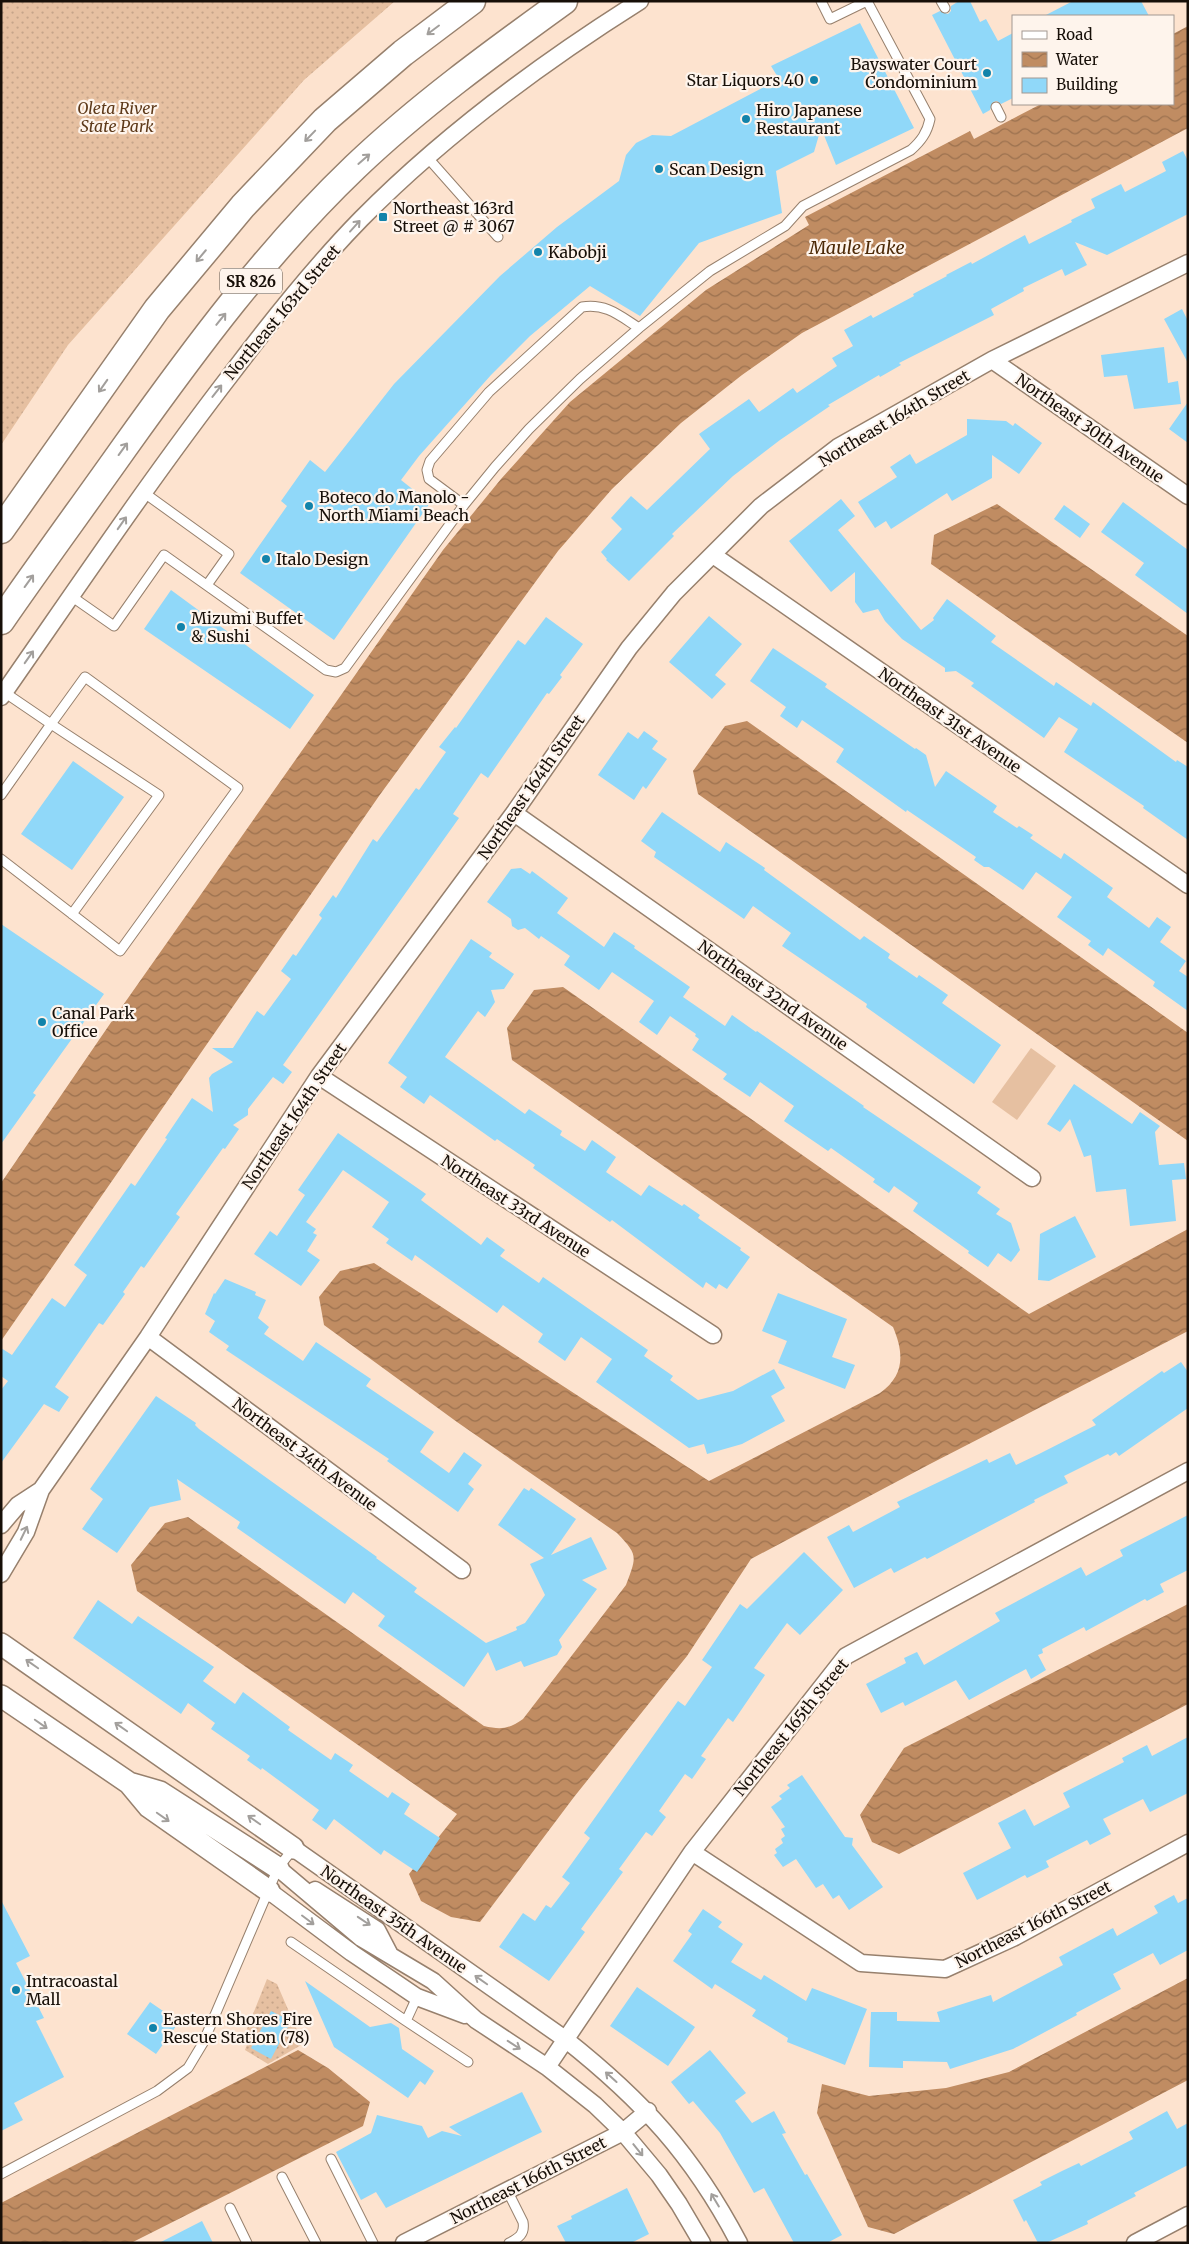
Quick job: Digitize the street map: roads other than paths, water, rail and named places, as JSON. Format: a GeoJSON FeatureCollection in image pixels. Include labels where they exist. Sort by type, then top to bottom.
{"type":"FeatureCollection","features":[{"type":"Feature","properties":{"kind":"main road","name":"SR 826"},"geometry":{"type":"LineString","coordinates":[[1,530],[156,309],[243,206],[326,120],[403,53],[472,1]]}},
{"type":"Feature","properties":{"kind":"main road","name":"SR 826"},"geometry":{"type":"LineString","coordinates":[[1,621],[178,372],[273,253],[355,167],[428,102],[564,1]]}},
{"type":"Feature","properties":{"kind":"street","name":"Northeast 163rd Street"},"geometry":{"type":"LineString","coordinates":[[3,694],[180,439],[276,314],[361,219],[428,158],[490,106],[556,56],[640,1]]}},
{"type":"Feature","properties":{"kind":"street","name":"Northeast 164th Street"},"geometry":{"type":"LineString","coordinates":[[1,1574],[26,1532],[41,1490],[148,1337],[319,1076],[514,813],[629,648],[674,594],[761,506],[838,447],[992,360],[1188,263]]}},
{"type":"Feature","properties":{"kind":"street","name":"Northeast 30th Avenue"},"geometry":{"type":"LineString","coordinates":[[992,360],[1188,496]]}},
{"type":"Feature","properties":{"kind":"street","name":"Northeast 31st Avenue"},"geometry":{"type":"LineString","coordinates":[[713,555],[1188,885]]}},
{"type":"Feature","properties":{"kind":"street","name":"Northeast 32nd Avenue"},"geometry":{"type":"LineString","coordinates":[[514,813],[1032,1178]]}},
{"type":"Feature","properties":{"kind":"street","name":"Northeast 33rd Avenue"},"geometry":{"type":"LineString","coordinates":[[319,1076],[713,1336]]}},
{"type":"Feature","properties":{"kind":"street","name":"Northeast 34th Avenue"},"geometry":{"type":"LineString","coordinates":[[148,1337],[462,1570]]}},
{"type":"Feature","properties":{"kind":"street","name":"Northeast 165th Street"},"geometry":{"type":"LineString","coordinates":[[547,2067],[692,1852],[846,1656],[1188,1471]]}},
{"type":"Feature","properties":{"kind":"street","name":"Northeast 164th Street"},"geometry":{"type":"LineString","coordinates":[[1,1525],[18,1505],[41,1490]]}},
{"type":"Feature","properties":{"kind":"street","name":"Northeast 35th Avenue"},"geometry":{"type":"LineString","coordinates":[[1,1644],[566,2039],[592,2060],[648,2111],[688,2158],[712,2195],[739,2243]]}},
{"type":"Feature","properties":{"kind":"street","name":"Northeast 35th Avenue"},"geometry":{"type":"LineString","coordinates":[[1,1696],[129,1783],[149,1807],[269,1891],[352,1953],[417,1997],[474,2018]]}},
{"type":"Feature","properties":{"kind":"street","name":"Northeast 35th Avenue"},"geometry":{"type":"LineString","coordinates":[[129,1783],[160,1792],[377,1930],[390,1953],[433,1981],[474,2018],[547,2067],[595,2105],[623,2132],[669,2189],[702,2243]]}},
{"type":"Feature","properties":{"kind":"street","name":"Northeast 166th Street"},"geometry":{"type":"LineString","coordinates":[[692,1852],[861,1963],[945,1969],[1015,1937],[1188,1843]]}},
{"type":"Feature","properties":{"kind":"street","name":"Northeast 166th Street"},"geometry":{"type":"LineString","coordinates":[[404,2243],[623,2132],[648,2111]]}},
{"type":"Feature","properties":{"kind":"street"},"geometry":{"type":"LineString","coordinates":[[1135,2243],[1188,2215]]}},
{"type":"Feature","properties":{"kind":"lane"},"geometry":{"type":"LineString","coordinates":[[71,596],[114,626],[164,555],[326,670],[336,672],[345,668],[464,505],[529,429],[580,379],[710,271],[785,226],[803,206],[910,150],[921,141],[928,130],[930,119],[867,1],[830,19],[821,1]]}},
{"type":"Feature","properties":{"kind":"lane"},"geometry":{"type":"LineString","coordinates":[[996,107],[1002,117]]}},
{"type":"Feature","properties":{"kind":"lane"},"geometry":{"type":"LineString","coordinates":[[428,158],[498,237]]}},
{"type":"Feature","properties":{"kind":"lane"},"geometry":{"type":"LineString","coordinates":[[464,505],[429,478],[427,470],[430,461],[489,392],[582,307],[595,305],[606,308],[640,328]]}},
{"type":"Feature","properties":{"kind":"lane"},"geometry":{"type":"LineString","coordinates":[[143,492],[229,554],[207,585]]}},
{"type":"Feature","properties":{"kind":"lane"},"geometry":{"type":"LineString","coordinates":[[1,795],[85,677],[238,788],[120,951],[1,859]]}},
{"type":"Feature","properties":{"kind":"lane"},"geometry":{"type":"LineString","coordinates":[[3,694],[158,795],[72,914]]}},
{"type":"Feature","properties":{"kind":"lane"},"geometry":{"type":"LineString","coordinates":[[1,2174],[157,2091],[188,2068],[203,2043],[278,1868],[294,1848]]}},
{"type":"Feature","properties":{"kind":"lane"},"geometry":{"type":"LineString","coordinates":[[291,1942],[468,2062]]}},
{"type":"Feature","properties":{"kind":"lane"},"geometry":{"type":"LineString","coordinates":[[406,2021],[417,1997]]}},
{"type":"Feature","properties":{"kind":"lane"},"geometry":{"type":"LineString","coordinates":[[331,2159],[374,2243]]}},
{"type":"Feature","properties":{"kind":"lane"},"geometry":{"type":"LineString","coordinates":[[282,2177],[311,2241]]}},
{"type":"Feature","properties":{"kind":"lane"},"geometry":{"type":"LineString","coordinates":[[507,2190],[523,2222],[524,2228],[523,2239],[509,2243]]}},
{"type":"Feature","properties":{"kind":"lane"},"geometry":{"type":"LineString","coordinates":[[230,2208],[247,2243]]}},
{"type":"Feature","properties":{"kind":"water","name":"Maule Lake"},"geometry":{"type":"Polygon","coordinates":[[[1188,26],[1188,128],[802,333],[742,375],[681,423],[612,489],[558,551],[379,796],[1,1341],[1,1183],[114,1018],[443,550],[501,479],[570,402],[706,290],[809,225],[805,217],[970,131],[974,139],[1039,105],[1174,105],[1174,33],[1188,26]]]}},
{"type":"Feature","properties":{"kind":"water"},"geometry":{"type":"Polygon","coordinates":[[[997,504],[1188,636],[1188,743],[931,564],[934,535],[997,504]]]}},
{"type":"Feature","properties":{"kind":"water"},"geometry":{"type":"Polygon","coordinates":[[[747,721],[1188,1033],[1188,1141],[698,794],[693,771],[725,726],[747,721]]]}},
{"type":"Feature","properties":{"kind":"water"},"geometry":{"type":"Polygon","coordinates":[[[563,987],[1029,1314],[1188,1229],[1188,1331],[751,1559],[687,1656],[574,1797],[480,1922],[451,1917],[421,1901],[409,1874],[457,1814],[137,1591],[131,1565],[165,1523],[188,1517],[484,1726],[505,1728],[523,1719],[626,1585],[634,1562],[634,1556],[629,1546],[617,1533],[457,1422],[324,1325],[319,1297],[340,1271],[374,1263],[709,1481],[880,1393],[894,1379],[900,1363],[900,1355],[893,1327],[512,1060],[507,1028],[534,990],[563,987]]]}},
{"type":"Feature","properties":{"kind":"water"},"geometry":{"type":"Polygon","coordinates":[[[1188,1604],[1188,1704],[899,1854],[872,1842],[860,1815],[904,1748],[1188,1604]]]}},
{"type":"Feature","properties":{"kind":"water"},"geometry":{"type":"Polygon","coordinates":[[[1188,1978],[1188,2080],[894,2234],[868,2227],[817,2113],[822,2084],[869,2096],[946,2088],[1009,2072],[1188,1978]]]}},
{"type":"Feature","properties":{"kind":"water"},"geometry":{"type":"Polygon","coordinates":[[[298,2050],[328,2068],[370,2102],[363,2126],[131,2243],[1,2243],[1,2203],[298,2050]]]}},
{"type":"Feature","properties":{"kind":"place","name":"Bayswater Court Condominium"},"geometry":{"type":"Point","coordinates":[987,73]}},
{"type":"Feature","properties":{"kind":"place","name":"Star Liquors 40"},"geometry":{"type":"Point","coordinates":[814,80]}},
{"type":"Feature","properties":{"kind":"place","name":"Hiro Japanese Restaurant"},"geometry":{"type":"Point","coordinates":[746,119]}},
{"type":"Feature","properties":{"kind":"place","name":"Scan Design"},"geometry":{"type":"Point","coordinates":[659,169]}},
{"type":"Feature","properties":{"kind":"place","name":"Northeast 163rd Street @ # 3067"},"geometry":{"type":"Point","coordinates":[383,217]}},
{"type":"Feature","properties":{"kind":"place","name":"Kabobji"},"geometry":{"type":"Point","coordinates":[538,252]}},
{"type":"Feature","properties":{"kind":"place","name":"Boteco do Manolo - North Miami Beach"},"geometry":{"type":"Point","coordinates":[309,506]}},
{"type":"Feature","properties":{"kind":"place","name":"Italo Design"},"geometry":{"type":"Point","coordinates":[266,559]}},
{"type":"Feature","properties":{"kind":"place","name":"Mizumi Buffet & Sushi"},"geometry":{"type":"Point","coordinates":[181,627]}},
{"type":"Feature","properties":{"kind":"place","name":"Canal Park Office"},"geometry":{"type":"Point","coordinates":[42,1022]}},
{"type":"Feature","properties":{"kind":"place","name":"Intracoastal Mall"},"geometry":{"type":"Point","coordinates":[16,1990]}},
{"type":"Feature","properties":{"kind":"place","name":"Eastern Shores Fire Rescue Station (78)"},"geometry":{"type":"Point","coordinates":[153,2028]}},
{"type":"Feature","properties":{"kind":"park label","name":"Oleta River State Park"},"geometry":{"type":"Point","coordinates":[117,117]}}]}
